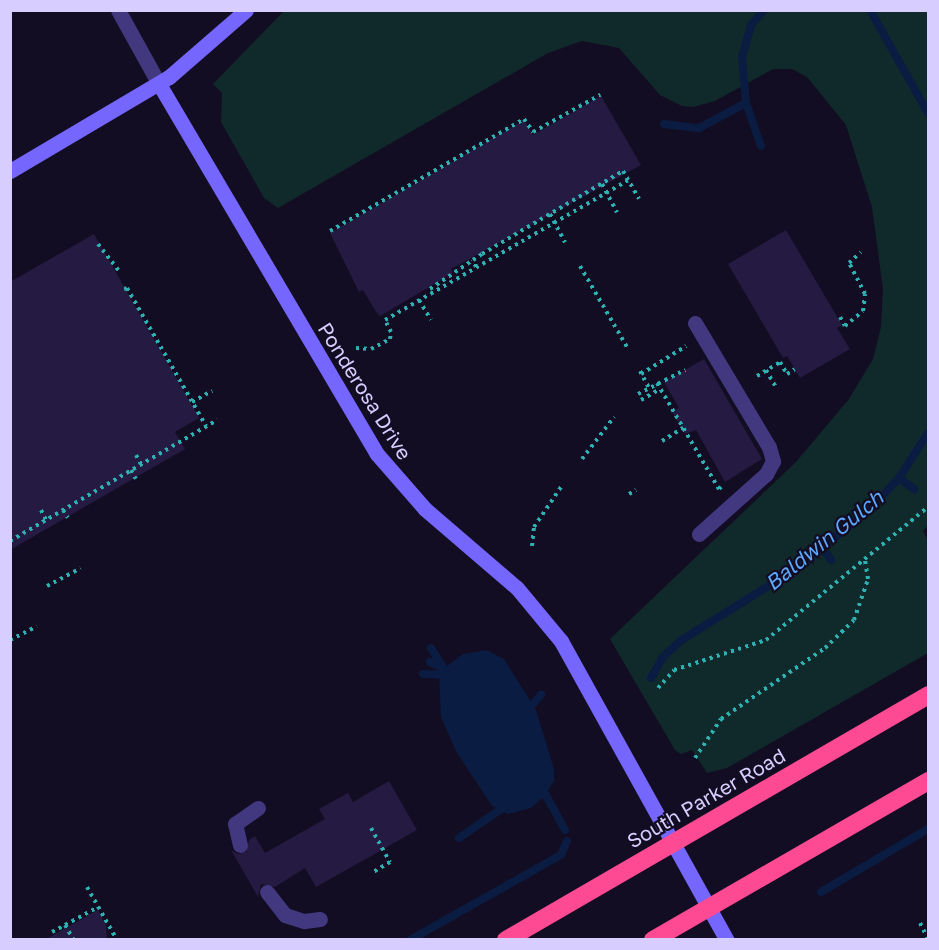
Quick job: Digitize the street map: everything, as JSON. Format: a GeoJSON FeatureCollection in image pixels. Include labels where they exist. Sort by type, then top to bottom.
{"type":"FeatureCollection","features":[{"type":"Feature","properties":{"kind":"highway","name":"South Parker Road"},"geometry":{"type":"LineString","coordinates":[[506,939],[674,844],[928,695]]}},
{"type":"Feature","properties":{"kind":"highway"},"geometry":{"type":"LineString","coordinates":[[653,939],[928,781]]}},
{"type":"Feature","properties":{"kind":"street"},"geometry":{"type":"LineString","coordinates":[[118,10],[159,84]]}},
{"type":"Feature","properties":{"kind":"street"},"geometry":{"type":"LineString","coordinates":[[10,171],[159,84],[198,55],[246,10]]}},
{"type":"Feature","properties":{"kind":"street","name":"Ponderosa Drive"},"geometry":{"type":"LineString","coordinates":[[159,84],[369,444],[412,497],[506,577],[550,624],[727,939]]}},
{"type":"Feature","properties":{"kind":"street"},"geometry":{"type":"LineString","coordinates":[[695,323],[769,447],[773,461],[766,474],[699,534]]}},
{"type":"Feature","properties":{"kind":"street"},"geometry":{"type":"LineString","coordinates":[[240,845],[236,824],[258,808]]}},
{"type":"Feature","properties":{"kind":"street"},"geometry":{"type":"LineString","coordinates":[[267,892],[285,915],[304,921],[320,919]]}},
{"type":"Feature","properties":{"kind":"path"},"geometry":{"type":"LineString","coordinates":[[330,231],[523,119],[533,132],[600,95]]}},
{"type":"Feature","properties":{"kind":"path"},"geometry":{"type":"LineString","coordinates":[[458,276],[454,270],[623,171],[639,200]]}},
{"type":"Feature","properties":{"kind":"path"},"geometry":{"type":"LineString","coordinates":[[356,348],[371,349],[390,339],[391,332],[385,320],[419,300],[430,290],[486,262],[628,180]]}},
{"type":"Feature","properties":{"kind":"path"},"geometry":{"type":"LineString","coordinates":[[602,184],[617,212]]}},
{"type":"Feature","properties":{"kind":"path"},"geometry":{"type":"LineString","coordinates":[[575,200],[580,208]]}},
{"type":"Feature","properties":{"kind":"path"},"geometry":{"type":"LineString","coordinates":[[568,203],[573,212]]}},
{"type":"Feature","properties":{"kind":"path"},"geometry":{"type":"LineString","coordinates":[[550,214],[566,242]]}},
{"type":"Feature","properties":{"kind":"path"},"geometry":{"type":"LineString","coordinates":[[520,231],[525,239]]}},
{"type":"Feature","properties":{"kind":"path"},"geometry":{"type":"LineString","coordinates":[[500,243],[504,251]]}},
{"type":"Feature","properties":{"kind":"path"},"geometry":{"type":"LineString","coordinates":[[98,244],[121,273]]}},
{"type":"Feature","properties":{"kind":"path"},"geometry":{"type":"LineString","coordinates":[[840,317],[844,326],[863,310],[865,294],[849,262],[861,252]]}},
{"type":"Feature","properties":{"kind":"path"},"geometry":{"type":"LineString","coordinates":[[482,254],[486,262]]}},
{"type":"Feature","properties":{"kind":"path"},"geometry":{"type":"LineString","coordinates":[[473,260],[476,267]]}},
{"type":"Feature","properties":{"kind":"path"},"geometry":{"type":"LineString","coordinates":[[580,266],[627,347]]}},
{"type":"Feature","properties":{"kind":"path"},"geometry":{"type":"LineString","coordinates":[[124,289],[127,288],[206,426]]}},
{"type":"Feature","properties":{"kind":"path"},"geometry":{"type":"LineString","coordinates":[[419,300],[431,320]]}},
{"type":"Feature","properties":{"kind":"path"},"geometry":{"type":"LineString","coordinates":[[649,388],[640,373],[693,342]]}},
{"type":"Feature","properties":{"kind":"path"},"geometry":{"type":"LineString","coordinates":[[757,376],[780,362],[787,374],[795,369]]}},
{"type":"Feature","properties":{"kind":"path"},"geometry":{"type":"LineString","coordinates":[[638,394],[685,370]]}},
{"type":"Feature","properties":{"kind":"path"},"geometry":{"type":"LineString","coordinates":[[766,370],[777,389]]}},
{"type":"Feature","properties":{"kind":"path"},"geometry":{"type":"LineString","coordinates":[[657,383],[718,489]]}},
{"type":"Feature","properties":{"kind":"path"},"geometry":{"type":"LineString","coordinates":[[641,400],[660,389]]}},
{"type":"Feature","properties":{"kind":"path"},"geometry":{"type":"LineString","coordinates":[[192,402],[212,391]]}},
{"type":"Feature","properties":{"kind":"path"},"geometry":{"type":"LineString","coordinates":[[582,459],[614,417]]}},
{"type":"Feature","properties":{"kind":"path"},"geometry":{"type":"LineString","coordinates":[[10,541],[217,420]]}},
{"type":"Feature","properties":{"kind":"path"},"geometry":{"type":"LineString","coordinates":[[662,441],[684,429]]}},
{"type":"Feature","properties":{"kind":"path"},"geometry":{"type":"LineString","coordinates":[[136,455],[141,464]]}},
{"type":"Feature","properties":{"kind":"path"},"geometry":{"type":"LineString","coordinates":[[131,470],[136,479]]}},
{"type":"Feature","properties":{"kind":"path"},"geometry":{"type":"LineString","coordinates":[[532,546],[534,527],[563,484]]}},
{"type":"Feature","properties":{"kind":"path"},"geometry":{"type":"LineString","coordinates":[[629,494],[636,490]]}},
{"type":"Feature","properties":{"kind":"path"},"geometry":{"type":"LineString","coordinates":[[658,688],[674,670],[758,645],[928,507]]}},
{"type":"Feature","properties":{"kind":"path"},"geometry":{"type":"LineString","coordinates":[[41,510],[46,520]]}},
{"type":"Feature","properties":{"kind":"path"},"geometry":{"type":"LineString","coordinates":[[63,510],[68,518]]}},
{"type":"Feature","properties":{"kind":"path"},"geometry":{"type":"LineString","coordinates":[[695,758],[717,723],[828,645],[854,620],[868,579],[864,559]]}},
{"type":"Feature","properties":{"kind":"path"},"geometry":{"type":"LineString","coordinates":[[47,586],[81,568]]}},
{"type":"Feature","properties":{"kind":"path"},"geometry":{"type":"LineString","coordinates":[[10,640],[37,626]]}},
{"type":"Feature","properties":{"kind":"path"},"geometry":{"type":"LineString","coordinates":[[371,828],[390,862],[372,873]]}},
{"type":"Feature","properties":{"kind":"path"},"geometry":{"type":"LineString","coordinates":[[87,887],[117,939]]}},
{"type":"Feature","properties":{"kind":"path"},"geometry":{"type":"LineString","coordinates":[[52,932],[98,907]]}},
{"type":"Feature","properties":{"kind":"path"},"geometry":{"type":"LineString","coordinates":[[920,923],[928,939]]}},
{"type":"Feature","properties":{"kind":"path"},"geometry":{"type":"LineString","coordinates":[[65,925],[73,939]]}},
{"type":"Feature","properties":{"kind":"green space"},"geometry":{"type":"Polygon","coordinates":[[[284,11],[928,11],[928,525],[923,531],[928,541],[928,653],[727,768],[707,773],[692,750],[681,754],[675,750],[610,639],[796,462],[849,399],[873,359],[881,327],[883,289],[872,207],[846,125],[807,77],[792,69],[773,69],[715,101],[693,107],[682,106],[660,95],[619,48],[582,41],[548,53],[278,208],[264,198],[221,122],[222,93],[213,84],[284,11]]]}},
{"type":"Feature","properties":{"kind":"water"},"geometry":{"type":"Polygon","coordinates":[[[486,650],[504,659],[536,710],[554,769],[554,781],[544,797],[531,808],[508,814],[492,806],[457,753],[441,717],[439,672],[463,654],[486,650]]]}},
{"type":"Feature","properties":{"kind":"building"},"geometry":{"type":"Polygon","coordinates":[[[601,96],[641,165],[451,269],[453,273],[380,316],[376,312],[363,290],[359,292],[330,233],[524,120],[533,135],[601,96]]]}},
{"type":"Feature","properties":{"kind":"building"},"geometry":{"type":"Polygon","coordinates":[[[786,230],[842,325],[837,328],[850,349],[800,378],[787,356],[783,358],[728,264],[786,230]]]}},
{"type":"Feature","properties":{"kind":"building"},"geometry":{"type":"Polygon","coordinates":[[[94,234],[199,418],[175,432],[185,449],[10,550],[10,282],[94,234]]]}},
{"type":"Feature","properties":{"kind":"building"},"geometry":{"type":"Polygon","coordinates":[[[704,359],[762,459],[725,482],[696,430],[685,434],[672,412],[679,408],[664,382],[704,359]]]}},
{"type":"Feature","properties":{"kind":"building"},"geometry":{"type":"Polygon","coordinates":[[[389,781],[417,830],[316,887],[305,868],[275,887],[261,884],[258,897],[231,850],[238,854],[246,852],[249,840],[255,836],[265,853],[325,819],[319,809],[348,793],[353,802],[389,781]]]}},
{"type":"Feature","properties":{"kind":"building"},"geometry":{"type":"Polygon","coordinates":[[[98,910],[106,925],[107,939],[46,939],[98,910]]]}},
{"type":"Feature","properties":{"kind":"waterway"},"geometry":{"type":"LineString","coordinates":[[761,146],[746,103],[742,57],[751,25],[764,10]]}},
{"type":"Feature","properties":{"kind":"waterway","name":"Baldwin Gulch"},"geometry":{"type":"LineString","coordinates":[[870,10],[928,113]]}},
{"type":"Feature","properties":{"kind":"waterway"},"geometry":{"type":"LineString","coordinates":[[664,124],[699,128],[746,103]]}},
{"type":"Feature","properties":{"kind":"waterway","name":"Baldwin Gulch"},"geometry":{"type":"LineString","coordinates":[[651,678],[663,657],[680,641],[791,572],[868,511],[899,478],[928,433]]}},
{"type":"Feature","properties":{"kind":"waterway"},"geometry":{"type":"LineString","coordinates":[[899,478],[914,489]]}},
{"type":"Feature","properties":{"kind":"waterway"},"geometry":{"type":"LineString","coordinates":[[822,547],[831,560]]}},
{"type":"Feature","properties":{"kind":"waterway"},"geometry":{"type":"LineString","coordinates":[[431,648],[448,675]]}},
{"type":"Feature","properties":{"kind":"waterway"},"geometry":{"type":"LineString","coordinates":[[430,662],[443,668]]}},
{"type":"Feature","properties":{"kind":"waterway"},"geometry":{"type":"LineString","coordinates":[[423,674],[447,675]]}},
{"type":"Feature","properties":{"kind":"waterway"},"geometry":{"type":"LineString","coordinates":[[526,712],[541,695]]}},
{"type":"Feature","properties":{"kind":"waterway"},"geometry":{"type":"LineString","coordinates":[[542,788],[565,830]]}},
{"type":"Feature","properties":{"kind":"waterway"},"geometry":{"type":"LineString","coordinates":[[459,838],[507,805]]}},
{"type":"Feature","properties":{"kind":"waterway"},"geometry":{"type":"LineString","coordinates":[[821,892],[928,829]]}},
{"type":"Feature","properties":{"kind":"waterway"},"geometry":{"type":"LineString","coordinates":[[410,940],[561,855],[567,841]]}}]}
